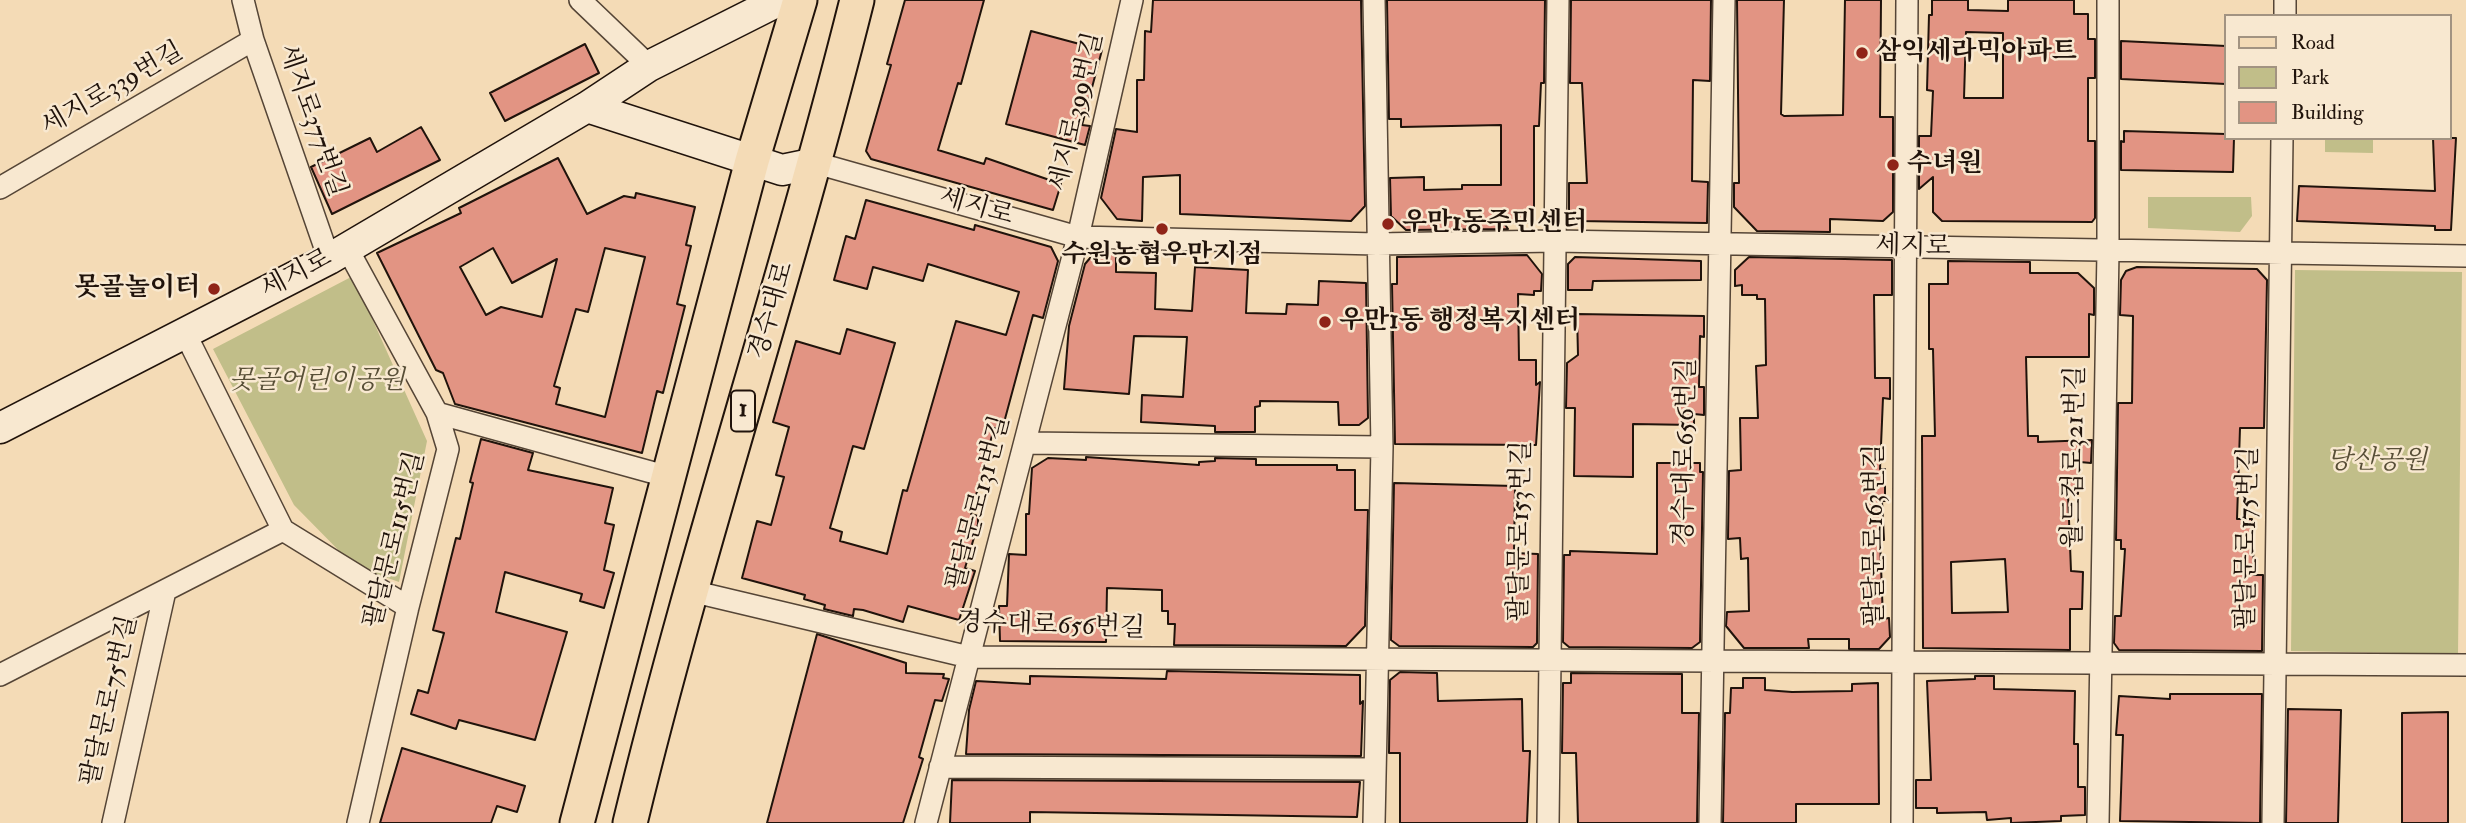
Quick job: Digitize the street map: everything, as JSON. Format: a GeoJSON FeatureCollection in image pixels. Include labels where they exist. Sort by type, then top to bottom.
{"type":"FeatureCollection","features":[{"type":"Feature","properties":{"kind":"main road","name":"1"},"geometry":{"type":"LineString","coordinates":[[577,823],[752,161],[800,0]]}},
{"type":"Feature","properties":{"kind":"main road","name":"경수대로"},"geometry":{"type":"LineString","coordinates":[[630,823],[691,591],[816,163],[857,0]]}},
{"type":"Feature","properties":{"kind":"street","name":"세지로377번길"},"geometry":{"type":"LineString","coordinates":[[243,0],[253,40],[338,254]]}},
{"type":"Feature","properties":{"kind":"street"},"geometry":{"type":"LineString","coordinates":[[580,0],[649,66]]}},
{"type":"Feature","properties":{"kind":"street","name":"세지로"},"geometry":{"type":"LineString","coordinates":[[0,428],[338,254],[587,107],[649,66],[780,0]]}},
{"type":"Feature","properties":{"kind":"street","name":"세지로399번길"},"geometry":{"type":"LineString","coordinates":[[1078,237],[1132,0]]}},
{"type":"Feature","properties":{"kind":"street"},"geometry":{"type":"LineString","coordinates":[[1374,0],[1382,447],[1375,660],[1374,823]]}},
{"type":"Feature","properties":{"kind":"street"},"geometry":{"type":"LineString","coordinates":[[1554,241],[1558,0]]}},
{"type":"Feature","properties":{"kind":"street"},"geometry":{"type":"LineString","coordinates":[[1718,244],[1724,0]]}},
{"type":"Feature","properties":{"kind":"street","name":"팔달문로163번길"},"geometry":{"type":"LineString","coordinates":[[1902,823],[1907,0]]}},
{"type":"Feature","properties":{"kind":"street"},"geometry":{"type":"LineString","coordinates":[[2108,0],[2108,251]]}},
{"type":"Feature","properties":{"kind":"street","name":"세지로339번길"},"geometry":{"type":"LineString","coordinates":[[0,188],[253,40]]}},
{"type":"Feature","properties":{"kind":"street","name":"세지로"},"geometry":{"type":"LineString","coordinates":[[587,107],[782,170],[816,163],[1078,237],[1377,244],[1554,241],[2466,256]]}},
{"type":"Feature","properties":{"kind":"street"},"geometry":{"type":"LineString","coordinates":[[2280,253],[2282,140]]}},
{"type":"Feature","properties":{"kind":"street","name":"팔달문로131번길"},"geometry":{"type":"LineString","coordinates":[[926,823],[1078,237]]}},
{"type":"Feature","properties":{"kind":"street","name":"팔달문로153번길"},"geometry":{"type":"LineString","coordinates":[[1548,823],[1554,241]]}},
{"type":"Feature","properties":{"kind":"street","name":"경수대로656번길"},"geometry":{"type":"LineString","coordinates":[[1712,661],[1718,244]]}},
{"type":"Feature","properties":{"kind":"street","name":"월드컵로321번길"},"geometry":{"type":"LineString","coordinates":[[2098,823],[2108,251]]}},
{"type":"Feature","properties":{"kind":"street","name":"팔달문로175번길"},"geometry":{"type":"LineString","coordinates":[[2273,823],[2280,253]]}},
{"type":"Feature","properties":{"kind":"street","name":"팔달문로115번길"},"geometry":{"type":"LineString","coordinates":[[338,254],[437,413],[449,449],[408,607],[358,823]]}},
{"type":"Feature","properties":{"kind":"street"},"geometry":{"type":"LineString","coordinates":[[185,333],[283,530],[408,607]]}},
{"type":"Feature","properties":{"kind":"street"},"geometry":{"type":"LineString","coordinates":[[437,413],[669,477]]}},
{"type":"Feature","properties":{"kind":"street"},"geometry":{"type":"LineString","coordinates":[[1025,443],[1382,447]]}},
{"type":"Feature","properties":{"kind":"street","name":"팔달문로75번길"},"geometry":{"type":"LineString","coordinates":[[0,675],[283,530]]}},
{"type":"Feature","properties":{"kind":"street","name":"팔달문로75번길"},"geometry":{"type":"LineString","coordinates":[[113,823],[165,591]]}},
{"type":"Feature","properties":{"kind":"street","name":"경수대로656번길"},"geometry":{"type":"LineString","coordinates":[[691,591],[969,657],[1903,662]]}},
{"type":"Feature","properties":{"kind":"street"},"geometry":{"type":"LineString","coordinates":[[1710,823],[1712,661]]}},
{"type":"Feature","properties":{"kind":"street"},"geometry":{"type":"LineString","coordinates":[[1903,662],[2466,665]]}},
{"type":"Feature","properties":{"kind":"street"},"geometry":{"type":"LineString","coordinates":[[940,767],[1374,769]]}},
{"type":"Feature","properties":{"kind":"green space"},"geometry":{"type":"Polygon","coordinates":[[[2325,140],[2373,140],[2373,153],[2325,152],[2325,140]]]}},
{"type":"Feature","properties":{"kind":"green space"},"geometry":{"type":"Polygon","coordinates":[[[2148,197],[2251,197],[2252,216],[2240,232],[2148,228],[2148,197]]]}},
{"type":"Feature","properties":{"kind":"green space","name":"당산공원"},"geometry":{"type":"Polygon","coordinates":[[[2295,270],[2462,272],[2458,654],[2291,651],[2295,270]]]}},
{"type":"Feature","properties":{"kind":"green space","name":"못골어린이공원"},"geometry":{"type":"Polygon","coordinates":[[[353,276],[427,441],[399,582],[354,566],[294,505],[213,349],[353,276]]]}},
{"type":"Feature","properties":{"kind":"building"},"geometry":{"type":"Polygon","coordinates":[[[905,0],[984,0],[961,84],[958,83],[938,150],[984,164],[986,158],[1061,184],[1053,210],[871,159],[866,151],[891,65],[887,64],[905,0]]]}},
{"type":"Feature","properties":{"kind":"building"},"geometry":{"type":"Polygon","coordinates":[[[1153,0],[1361,0],[1365,206],[1351,221],[1180,214],[1180,175],[1143,177],[1142,221],[1117,219],[1101,198],[1116,129],[1137,132],[1137,80],[1144,80],[1145,31],[1151,32],[1153,0]]]}},
{"type":"Feature","properties":{"kind":"building"},"geometry":{"type":"Polygon","coordinates":[[[1387,0],[1545,0],[1544,83],[1541,83],[1539,126],[1534,126],[1534,223],[1504,223],[1508,229],[1406,230],[1391,216],[1390,178],[1424,177],[1424,190],[1462,189],[1462,185],[1501,185],[1501,125],[1401,127],[1401,119],[1389,119],[1387,0]]]}},
{"type":"Feature","properties":{"kind":"building"},"geometry":{"type":"Polygon","coordinates":[[[1571,0],[1711,0],[1710,81],[1693,80],[1692,181],[1708,182],[1707,223],[1578,221],[1569,211],[1569,183],[1587,183],[1582,83],[1570,83],[1571,0]]]}},
{"type":"Feature","properties":{"kind":"building"},"geometry":{"type":"Polygon","coordinates":[[[1737,0],[1784,0],[1781,114],[1784,116],[1843,115],[1845,0],[1881,0],[1880,117],[1893,117],[1893,212],[1883,221],[1830,219],[1830,232],[1757,231],[1734,207],[1734,183],[1739,183],[1737,0]]]}},
{"type":"Feature","properties":{"kind":"building"},"geometry":{"type":"Polygon","coordinates":[[[1932,0],[1968,0],[1968,10],[2008,11],[2008,0],[2074,0],[2074,14],[2088,14],[2088,39],[2095,39],[2095,78],[2088,78],[2088,141],[2095,141],[2095,218],[2092,222],[1942,221],[1933,212],[1933,177],[1919,189],[1919,136],[1931,136],[1933,91],[1927,90],[1929,15],[1932,15],[1932,0]],[[1966,32],[1964,98],[2003,98],[2003,33],[1966,32]]]}},
{"type":"Feature","properties":{"kind":"building"},"geometry":{"type":"Polygon","coordinates":[[[1031,31],[1102,50],[1082,125],[1090,126],[1085,145],[1006,124],[1031,31]]]}},
{"type":"Feature","properties":{"kind":"building"},"geometry":{"type":"Polygon","coordinates":[[[2121,41],[2224,46],[2224,84],[2121,79],[2121,41]]]}},
{"type":"Feature","properties":{"kind":"building"},"geometry":{"type":"Polygon","coordinates":[[[585,44],[599,73],[505,121],[490,93],[585,44]]]}},
{"type":"Feature","properties":{"kind":"building"},"geometry":{"type":"Polygon","coordinates":[[[421,127],[440,160],[332,214],[311,167],[370,138],[377,152],[421,127]]]}},
{"type":"Feature","properties":{"kind":"building"},"geometry":{"type":"Polygon","coordinates":[[[2124,131],[2224,134],[2224,140],[2234,140],[2233,172],[2121,170],[2121,141],[2124,142],[2124,131]]]}},
{"type":"Feature","properties":{"kind":"building"},"geometry":{"type":"Polygon","coordinates":[[[2456,138],[2451,230],[2435,230],[2435,226],[2297,221],[2299,186],[2435,191],[2433,140],[2456,138]]]}},
{"type":"Feature","properties":{"kind":"building"},"geometry":{"type":"Polygon","coordinates":[[[558,158],[587,214],[624,196],[635,198],[636,193],[695,207],[686,245],[691,246],[677,304],[685,306],[663,393],[657,391],[642,453],[455,404],[443,373],[436,370],[377,253],[461,213],[459,208],[558,158]],[[493,248],[460,267],[486,315],[501,307],[542,317],[557,259],[512,283],[493,248]],[[605,248],[588,312],[576,309],[554,386],[560,388],[556,404],[605,417],[645,257],[605,248]]]}},
{"type":"Feature","properties":{"kind":"building"},"geometry":{"type":"Polygon","coordinates":[[[866,200],[974,230],[975,225],[1051,247],[1058,261],[1043,318],[1033,315],[1002,430],[994,428],[971,514],[978,516],[978,524],[965,568],[975,571],[959,620],[908,606],[903,622],[863,610],[854,609],[853,616],[824,609],[825,605],[804,599],[805,595],[742,578],[757,521],[771,525],[784,477],[776,475],[789,427],[773,422],[796,341],[840,354],[847,329],[895,343],[864,449],[853,446],[830,528],[842,532],[840,541],[887,554],[903,490],[907,491],[956,321],[1006,335],[1019,292],[928,264],[923,281],[873,267],[867,289],[834,280],[846,236],[855,239],[866,200]]]}},
{"type":"Feature","properties":{"kind":"building"},"geometry":{"type":"Polygon","coordinates":[[[1096,251],[1116,251],[1116,272],[1156,273],[1155,309],[1192,311],[1195,267],[1248,270],[1246,313],[1286,314],[1287,304],[1318,305],[1319,281],[1366,283],[1368,418],[1359,425],[1339,425],[1338,402],[1260,401],[1260,406],[1255,407],[1255,432],[1215,432],[1215,426],[1141,422],[1142,395],[1183,397],[1187,337],[1134,336],[1129,394],[1064,389],[1069,326],[1085,264],[1096,251]]]}},
{"type":"Feature","properties":{"kind":"building"},"geometry":{"type":"Polygon","coordinates":[[[1527,255],[1542,274],[1541,291],[1534,291],[1534,295],[1518,294],[1519,360],[1536,360],[1536,385],[1540,382],[1536,445],[1395,444],[1392,284],[1397,284],[1397,257],[1527,255]]]}},
{"type":"Feature","properties":{"kind":"building"},"geometry":{"type":"Polygon","coordinates":[[[1575,257],[1701,261],[1701,280],[1593,281],[1592,290],[1568,290],[1568,264],[1575,257]]]}},
{"type":"Feature","properties":{"kind":"building"},"geometry":{"type":"Polygon","coordinates":[[[1749,257],[1892,260],[1892,295],[1874,295],[1875,378],[1890,378],[1890,399],[1883,398],[1880,469],[1885,469],[1885,501],[1882,501],[1884,540],[1880,540],[1883,619],[1889,618],[1890,637],[1879,649],[1849,649],[1849,639],[1808,639],[1809,648],[1744,648],[1726,626],[1727,612],[1749,611],[1748,558],[1741,559],[1740,538],[1728,539],[1729,471],[1741,470],[1740,418],[1758,418],[1756,366],[1766,365],[1765,299],[1757,299],[1757,295],[1742,295],[1742,285],[1735,286],[1735,270],[1749,257]]]}},
{"type":"Feature","properties":{"kind":"building"},"geometry":{"type":"Polygon","coordinates":[[[1948,261],[2030,262],[2030,273],[2078,273],[2094,288],[2094,315],[2089,314],[2089,357],[2026,357],[2028,436],[2038,436],[2038,442],[2092,440],[2091,463],[2080,462],[2078,494],[2068,494],[2071,571],[2083,572],[2082,609],[2070,609],[2070,650],[1923,648],[1922,436],[1935,436],[1933,349],[1929,349],[1929,284],[1948,284],[1948,261]],[[2005,559],[1951,562],[1952,613],[2008,612],[2005,559]]]}},
{"type":"Feature","properties":{"kind":"building"},"geometry":{"type":"Polygon","coordinates":[[[2137,267],[2257,269],[2267,280],[2264,428],[2240,428],[2237,519],[2252,519],[2254,575],[2263,575],[2262,651],[2119,650],[2114,643],[2115,616],[2121,616],[2125,549],[2121,549],[2121,540],[2116,540],[2118,403],[2132,403],[2133,316],[2120,315],[2121,280],[2126,271],[2137,267]]]}},
{"type":"Feature","properties":{"kind":"building"},"geometry":{"type":"Polygon","coordinates":[[[1577,314],[1704,316],[1704,337],[1700,336],[1699,387],[1704,387],[1704,415],[1694,414],[1694,425],[1633,424],[1633,477],[1574,476],[1575,408],[1566,408],[1567,363],[1578,355],[1577,314]]]}},
{"type":"Feature","properties":{"kind":"building"},"geometry":{"type":"Polygon","coordinates":[[[481,439],[533,453],[528,470],[613,488],[605,523],[614,525],[604,570],[614,573],[604,608],[580,601],[582,594],[505,572],[496,612],[567,632],[535,740],[459,720],[456,729],[411,714],[418,690],[428,693],[444,633],[433,630],[456,538],[460,539],[481,439]]]}},
{"type":"Feature","properties":{"kind":"building"},"geometry":{"type":"Polygon","coordinates":[[[1086,457],[1199,465],[1199,462],[1215,461],[1215,458],[1256,459],[1256,465],[1337,465],[1337,470],[1355,470],[1355,510],[1368,510],[1365,626],[1346,646],[1174,645],[1175,624],[1168,624],[1168,611],[1162,611],[1162,590],[1107,588],[1106,642],[1000,641],[999,606],[1007,606],[1009,554],[1026,555],[1026,514],[1029,514],[1032,468],[1048,458],[1086,460],[1086,457]]]}},
{"type":"Feature","properties":{"kind":"building"},"geometry":{"type":"Polygon","coordinates":[[[1657,463],[1700,463],[1700,472],[1703,472],[1700,642],[1692,648],[1569,647],[1563,642],[1564,555],[1570,555],[1570,551],[1657,554],[1657,463]]]}},
{"type":"Feature","properties":{"kind":"building"},"geometry":{"type":"Polygon","coordinates":[[[1394,483],[1515,486],[1514,553],[1538,554],[1537,643],[1533,647],[1399,646],[1391,640],[1394,483]]]}},
{"type":"Feature","properties":{"kind":"building"},"geometry":{"type":"Polygon","coordinates":[[[817,634],[906,663],[906,673],[944,674],[943,678],[949,679],[942,701],[935,700],[919,757],[923,759],[903,823],[767,823],[817,634]]]}},
{"type":"Feature","properties":{"kind":"building"},"geometry":{"type":"Polygon","coordinates":[[[1167,671],[1360,675],[1360,704],[1363,701],[1361,756],[966,754],[969,710],[976,681],[1030,684],[1030,676],[1166,679],[1167,671]]]}},
{"type":"Feature","properties":{"kind":"building"},"geometry":{"type":"Polygon","coordinates":[[[1400,672],[1437,673],[1438,701],[1522,699],[1523,751],[1530,751],[1527,823],[1400,823],[1400,753],[1389,753],[1390,680],[1400,672]]]}},
{"type":"Feature","properties":{"kind":"building"},"geometry":{"type":"Polygon","coordinates":[[[1571,673],[1682,674],[1682,713],[1699,713],[1697,823],[1578,823],[1576,753],[1562,753],[1563,683],[1571,683],[1571,673]]]}},
{"type":"Feature","properties":{"kind":"building"},"geometry":{"type":"Polygon","coordinates":[[[1975,676],[1994,676],[1994,689],[2075,691],[2074,744],[2078,744],[2078,787],[2085,787],[2085,815],[2061,816],[2061,821],[2011,823],[2011,818],[1987,820],[1986,812],[1937,813],[1937,808],[1916,808],[1916,780],[1931,780],[1927,681],[1975,679],[1975,676]]]}},
{"type":"Feature","properties":{"kind":"building"},"geometry":{"type":"Polygon","coordinates":[[[1743,678],[1765,678],[1765,690],[1792,692],[1852,691],[1852,684],[1878,683],[1879,804],[1796,804],[1796,823],[1723,823],[1725,713],[1730,713],[1731,688],[1743,688],[1743,678]]]}},
{"type":"Feature","properties":{"kind":"building"},"geometry":{"type":"Polygon","coordinates":[[[2170,694],[2262,694],[2260,823],[2120,821],[2123,735],[2116,735],[2119,696],[2170,699],[2170,694]]]}},
{"type":"Feature","properties":{"kind":"building"},"geometry":{"type":"Polygon","coordinates":[[[2288,709],[2341,710],[2338,823],[2286,823],[2288,709]]]}},
{"type":"Feature","properties":{"kind":"building"},"geometry":{"type":"Polygon","coordinates":[[[2448,712],[2448,823],[2402,823],[2402,713],[2448,712]]]}},
{"type":"Feature","properties":{"kind":"building"},"geometry":{"type":"Polygon","coordinates":[[[402,748],[525,786],[517,812],[497,806],[491,823],[380,823],[402,748]]]}},
{"type":"Feature","properties":{"kind":"building"},"geometry":{"type":"Polygon","coordinates":[[[952,780],[1360,782],[1357,817],[1030,812],[1030,823],[950,823],[952,780]]]}},
{"type":"Feature","properties":{"kind":"place","name":"삼익세라믹아파트"},"geometry":{"type":"Point","coordinates":[1862,53]}},
{"type":"Feature","properties":{"kind":"place","name":"수녀원"},"geometry":{"type":"Point","coordinates":[1893,165]}},
{"type":"Feature","properties":{"kind":"place","name":"우만1동주민센터"},"geometry":{"type":"Point","coordinates":[1388,224]}},
{"type":"Feature","properties":{"kind":"place","name":"수원농협우만지점"},"geometry":{"type":"Point","coordinates":[1162,229]}},
{"type":"Feature","properties":{"kind":"place","name":"못골놀이터"},"geometry":{"type":"Point","coordinates":[214,289]}},
{"type":"Feature","properties":{"kind":"place","name":"우만1동 행정복지센터"},"geometry":{"type":"Point","coordinates":[1325,322]}}]}
